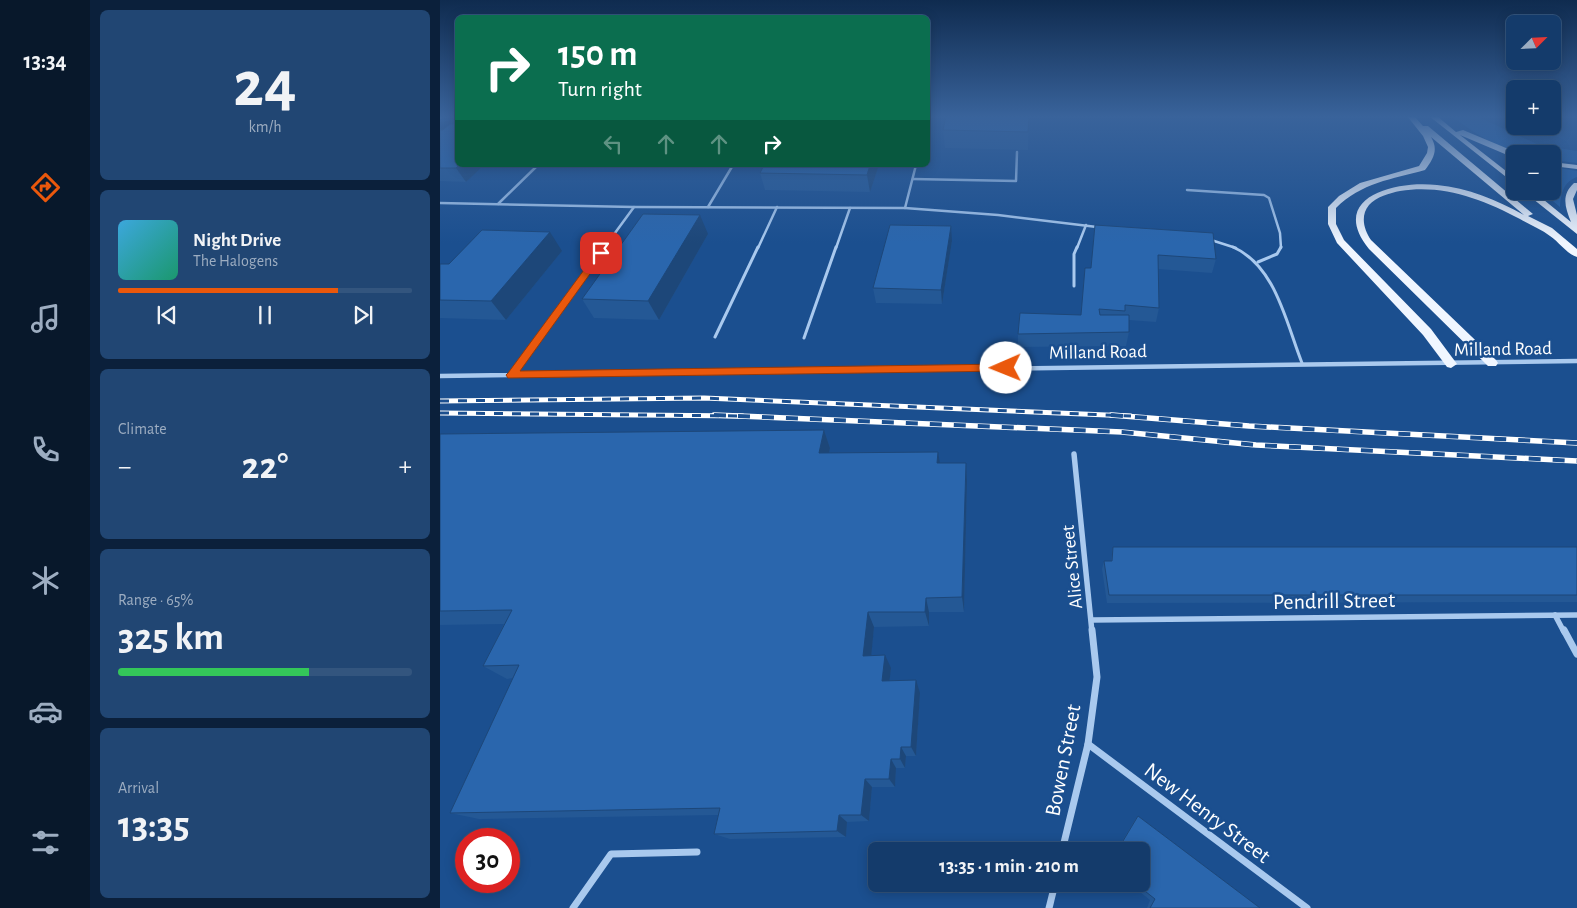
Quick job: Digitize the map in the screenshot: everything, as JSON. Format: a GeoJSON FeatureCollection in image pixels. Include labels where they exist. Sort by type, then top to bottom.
{"type":"FeatureCollection","features":[{"type":"Feature","properties":{"kind":"main road"},"geometry":{"type":"LineString","coordinates":[[1430,158],[1422,168],[1358,185],[1343,195],[1332,207],[1332,224],[1340,241],[1428,332],[1451,364]]}},
{"type":"Feature","properties":{"kind":"main road"},"geometry":{"type":"LineString","coordinates":[[1462,158],[1577,254]]}},
{"type":"Feature","properties":{"kind":"main road"},"geometry":{"type":"LineString","coordinates":[[1485,158],[1506,175]]}},
{"type":"Feature","properties":{"kind":"main road"},"geometry":{"type":"LineString","coordinates":[[1561,165],[1577,167]]}},
{"type":"Feature","properties":{"kind":"main road"},"geometry":{"type":"LineString","coordinates":[[1577,185],[1568,196],[1569,205],[1577,225]]}},
{"type":"Feature","properties":{"kind":"main road"},"geometry":{"type":"LineString","coordinates":[[1492,363],[1372,247],[1360,228],[1358,216],[1365,204],[1384,192],[1422,186],[1453,190],[1486,198],[1554,234]]}},
{"type":"Feature","properties":{"kind":"main road"},"geometry":{"type":"LineString","coordinates":[[1538,200],[1577,231]]}},
{"type":"Feature","properties":{"kind":"street","name":"Milland Road"},"geometry":{"type":"LineString","coordinates":[[440,376],[1302,363],[1451,364],[1577,361]]}},
{"type":"Feature","properties":{"kind":"street","name":"Alice Street"},"geometry":{"type":"LineString","coordinates":[[1074,454],[1097,677]]}},
{"type":"Feature","properties":{"kind":"street"},"geometry":{"type":"LineString","coordinates":[[1555,616],[1577,654]]}},
{"type":"Feature","properties":{"kind":"street","name":"Pendrill Street"},"geometry":{"type":"LineString","coordinates":[[1092,620],[1577,616]]}},
{"type":"Feature","properties":{"kind":"street","name":"Bowen Street"},"geometry":{"type":"LineString","coordinates":[[1064,842],[1088,744],[1097,677]]}},
{"type":"Feature","properties":{"kind":"street","name":"New Henry Street"},"geometry":{"type":"LineString","coordinates":[[1088,744],[1307,908]]}},
{"type":"Feature","properties":{"kind":"street"},"geometry":{"type":"LineString","coordinates":[[573,908],[611,854],[697,852]]}},
{"type":"Feature","properties":{"kind":"street"},"geometry":{"type":"LineString","coordinates":[[1049,908],[1053,892]]}},
{"type":"Feature","properties":{"kind":"lane"},"geometry":{"type":"LineString","coordinates":[[913,179],[1016,181],[1018,158]]}},
{"type":"Feature","properties":{"kind":"lane"},"geometry":{"type":"LineString","coordinates":[[498,204],[536,167]]}},
{"type":"Feature","properties":{"kind":"lane"},"geometry":{"type":"LineString","coordinates":[[708,207],[732,167]]}},
{"type":"Feature","properties":{"kind":"lane"},"geometry":{"type":"LineString","coordinates":[[905,208],[916,167]]}},
{"type":"Feature","properties":{"kind":"lane"},"geometry":{"type":"LineString","coordinates":[[1187,190],[1264,195],[1268,198],[1281,236],[1282,247],[1278,253],[1258,262]]}},
{"type":"Feature","properties":{"kind":"lane"},"geometry":{"type":"LineString","coordinates":[[440,203],[634,207],[905,208],[998,215],[1105,228]]}},
{"type":"Feature","properties":{"kind":"lane"},"geometry":{"type":"LineString","coordinates":[[512,375],[634,207]]}},
{"type":"Feature","properties":{"kind":"lane"},"geometry":{"type":"LineString","coordinates":[[715,337],[777,208]]}},
{"type":"Feature","properties":{"kind":"lane"},"geometry":{"type":"LineString","coordinates":[[804,338],[850,208]]}},
{"type":"Feature","properties":{"kind":"lane"},"geometry":{"type":"LineString","coordinates":[[1074,286],[1074,254],[1086,225]]}},
{"type":"Feature","properties":{"kind":"lane"},"geometry":{"type":"LineString","coordinates":[[1209,240],[1218,241],[1240,250],[1258,262],[1267,277],[1302,363]]}},
{"type":"Feature","properties":{"kind":"shaded area"},"geometry":{"type":"Polygon","coordinates":[[[1561,158],[1577,158],[1577,163],[1561,161],[1561,158]]]}},
{"type":"Feature","properties":{"kind":"shaded area"},"geometry":{"type":"Polygon","coordinates":[[[1561,168],[1577,171],[1577,177],[1572,179],[1564,189],[1561,198],[1561,168]]]}},
{"type":"Feature","properties":{"kind":"shaded area"},"geometry":{"type":"Polygon","coordinates":[[[1552,200],[1561,200],[1560,207],[1552,200]]]}},
{"type":"Feature","properties":{"kind":"building"},"geometry":{"type":"Polygon","coordinates":[[[440,158],[455,158],[456,168],[440,168],[440,158]]]}},
{"type":"Feature","properties":{"kind":"building"},"geometry":{"type":"Polygon","coordinates":[[[763,167],[869,167],[867,175],[760,173],[763,167]]]}},
{"type":"Feature","properties":{"kind":"building"},"geometry":{"type":"Polygon","coordinates":[[[643,214],[700,215],[648,301],[582,299],[643,214]]]}},
{"type":"Feature","properties":{"kind":"building"},"geometry":{"type":"Polygon","coordinates":[[[890,225],[951,226],[941,290],[873,288],[890,225]]]}},
{"type":"Feature","properties":{"kind":"building"},"geometry":{"type":"Polygon","coordinates":[[[1095,225],[1213,233],[1216,259],[1158,255],[1159,308],[1125,305],[1125,311],[1099,309],[1100,315],[1129,315],[1129,332],[1018,334],[1020,313],[1081,315],[1085,268],[1091,268],[1095,225]]]}},
{"type":"Feature","properties":{"kind":"building"},"geometry":{"type":"Polygon","coordinates":[[[482,230],[550,232],[491,301],[440,300],[440,264],[449,264],[482,230]]]}},
{"type":"Feature","properties":{"kind":"building"},"geometry":{"type":"Polygon","coordinates":[[[824,430],[819,453],[938,452],[937,463],[966,463],[962,597],[926,598],[925,612],[868,612],[863,656],[885,655],[882,681],[916,680],[911,747],[901,747],[900,759],[891,759],[889,779],[865,779],[861,815],[839,815],[837,831],[714,834],[720,808],[450,813],[519,665],[483,666],[512,610],[440,611],[440,434],[824,430]]]}},
{"type":"Feature","properties":{"kind":"building"},"geometry":{"type":"Polygon","coordinates":[[[1113,547],[1577,547],[1577,595],[1109,595],[1104,561],[1112,561],[1113,547]]]}},
{"type":"Feature","properties":{"kind":"building"},"geometry":{"type":"Polygon","coordinates":[[[1138,816],[1260,908],[1150,908],[1155,899],[1146,892],[1150,892],[1150,842],[1122,842],[1138,816]]]}},
{"type":"Feature","properties":{"kind":"railway"},"geometry":{"type":"LineString","coordinates":[[440,401],[704,398],[1115,415]]}},
{"type":"Feature","properties":{"kind":"railway"},"geometry":{"type":"LineString","coordinates":[[440,413],[736,416]]}},
{"type":"Feature","properties":{"kind":"railway"},"geometry":{"type":"LineString","coordinates":[[714,415],[736,416]]}},
{"type":"Feature","properties":{"kind":"railway"},"geometry":{"type":"LineString","coordinates":[[1111,415],[1115,415]]}},
{"type":"Feature","properties":{"kind":"railway"},"geometry":{"type":"LineString","coordinates":[[1115,415],[1131,416]]}},
{"type":"Feature","properties":{"kind":"railway"},"geometry":{"type":"LineString","coordinates":[[1115,415],[1249,426],[1577,443]]}},
{"type":"Feature","properties":{"kind":"railway"},"geometry":{"type":"LineString","coordinates":[[736,416],[743,416]]}},
{"type":"Feature","properties":{"kind":"railway"},"geometry":{"type":"LineString","coordinates":[[736,416],[1122,432],[1256,445],[1577,461]]}},
{"type":"Feature","properties":{"kind":"route"},"geometry":{"type":"LineString","coordinates":[[601,253],[512,375],[1006,368]]}}]}
